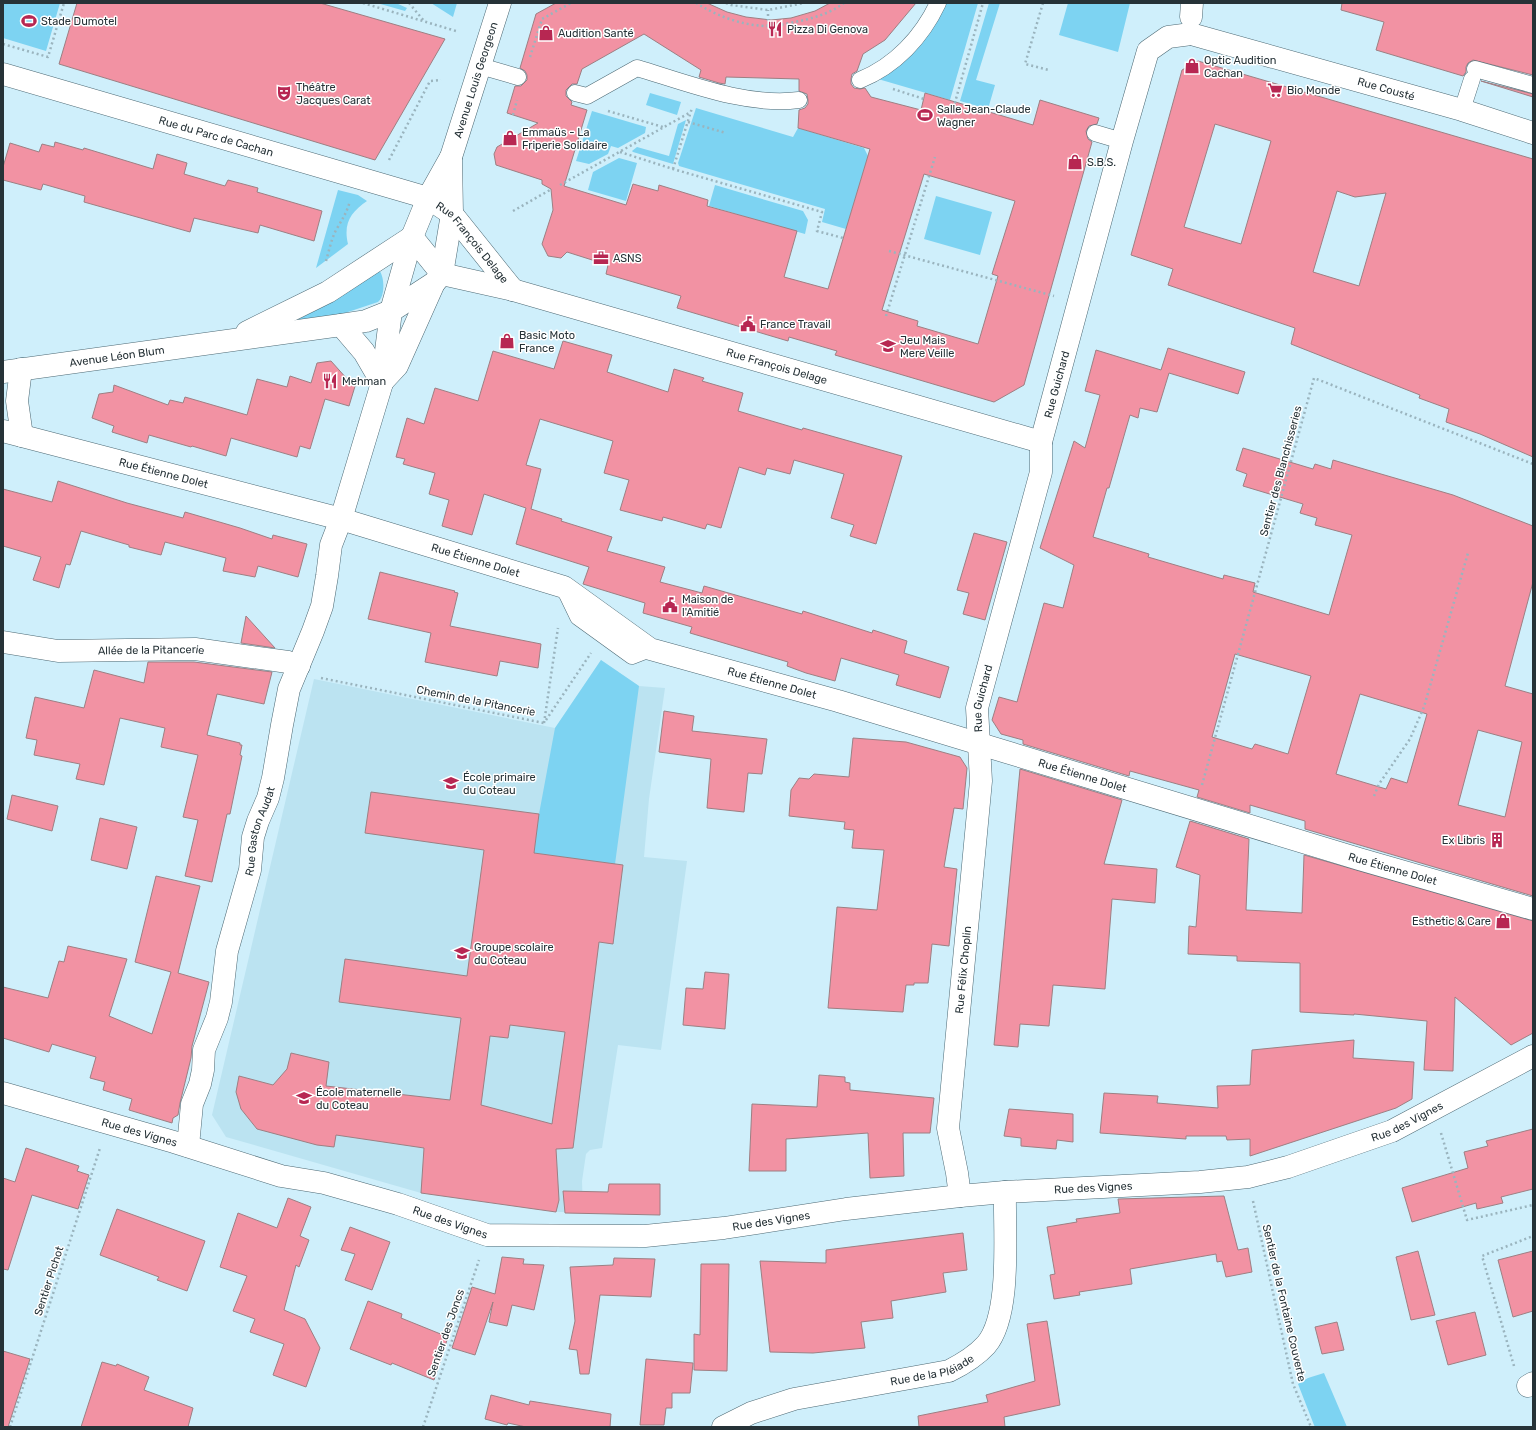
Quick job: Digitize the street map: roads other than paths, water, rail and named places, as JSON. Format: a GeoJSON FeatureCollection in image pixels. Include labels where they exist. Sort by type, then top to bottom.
{"type":"FeatureCollection","features":[{"type":"Feature","properties":{"kind":"street","name":"Avenue Louis Georgeon"},"geometry":{"type":"LineString","coordinates":[[341,519],[382,382],[391,311],[412,237],[428,198],[451,157],[500,3]]}},
{"type":"Feature","properties":{"kind":"street","name":"Rue Cousté"},"geometry":{"type":"LineString","coordinates":[[1168,37],[1191,34],[1462,110],[1533,133]]}},
{"type":"Feature","properties":{"kind":"street","name":"Rue Guichard"},"geometry":{"type":"LineString","coordinates":[[979,743],[977,708],[1041,472],[1041,442],[1122,141],[1148,51],[1168,37]]}},
{"type":"Feature","properties":{"kind":"street","name":"Rue du Parc de Cachan"},"geometry":{"type":"LineString","coordinates":[[3,74],[428,198]]}},
{"type":"Feature","properties":{"kind":"street","name":"Avenue Louis Georgeon"},"geometry":{"type":"LineString","coordinates":[[382,382],[397,366],[438,278],[452,214],[451,157]]}},
{"type":"Feature","properties":{"kind":"street","name":"Rue François Delage"},"geometry":{"type":"LineString","coordinates":[[428,198],[452,214],[513,290]]}},
{"type":"Feature","properties":{"kind":"street"},"geometry":{"type":"LineString","coordinates":[[391,311],[438,278],[412,237]]}},
{"type":"Feature","properties":{"kind":"street","name":"Avenue Léon Blum"},"geometry":{"type":"LineString","coordinates":[[230,341],[328,292],[412,237]]}},
{"type":"Feature","properties":{"kind":"street","name":"Rue François Delage"},"geometry":{"type":"LineString","coordinates":[[438,278],[513,290],[1041,442]]}},
{"type":"Feature","properties":{"kind":"street","name":"Avenue Léon Blum"},"geometry":{"type":"LineString","coordinates":[[12,370],[341,325],[366,320],[391,311]]}},
{"type":"Feature","properties":{"kind":"street"},"geometry":{"type":"LineString","coordinates":[[341,325],[364,352],[382,382]]}},
{"type":"Feature","properties":{"kind":"street","name":"Rue Étienne Dolet"},"geometry":{"type":"LineString","coordinates":[[12,370],[17,401],[13,434],[341,519],[564,587],[650,648],[838,701],[1381,865],[1533,909]]}},
{"type":"Feature","properties":{"kind":"street","name":"Rue Gaston Audat"},"geometry":{"type":"LineString","coordinates":[[188,1146],[192,1104],[200,1084],[203,1070],[204,1050],[217,1018],[221,1002],[228,951],[250,870],[253,837],[272,785],[289,689],[308,672],[322,606],[331,544],[341,519]]}},
{"type":"Feature","properties":{"kind":"street","name":"Allée de la Pitancerie"},"geometry":{"type":"LineString","coordinates":[[3,642],[58,651],[195,649],[288,662],[308,672]]}},
{"type":"Feature","properties":{"kind":"street","name":"Rue Félix Choplin"},"geometry":{"type":"LineString","coordinates":[[960,1196],[948,1128],[981,781],[979,743]]}},
{"type":"Feature","properties":{"kind":"street","name":"Rue des Vignes"},"geometry":{"type":"LineString","coordinates":[[3,1093],[188,1146],[281,1176],[324,1183],[398,1204],[487,1235],[645,1236],[724,1228],[846,1209],[960,1196],[1005,1192],[1200,1182],[1248,1176],[1288,1167],[1392,1131],[1533,1056]]}},
{"type":"Feature","properties":{"kind":"street","name":"Rue de la Pléiade"},"geometry":{"type":"LineString","coordinates":[[723,1427],[751,1413],[794,1399],[949,1371],[967,1361],[987,1344],[998,1322],[1004,1294],[1005,1192]]}},
{"type":"Feature","properties":{"kind":"lane"},"geometry":{"type":"LineString","coordinates":[[860,80],[892,62],[914,41],[938,3]]}},
{"type":"Feature","properties":{"kind":"lane"},"geometry":{"type":"LineString","coordinates":[[480,66],[518,77]]}},
{"type":"Feature","properties":{"kind":"lane"},"geometry":{"type":"LineString","coordinates":[[575,93],[587,96],[637,68],[726,94],[762,101],[785,102],[799,100]]}},
{"type":"Feature","properties":{"kind":"lane"},"geometry":{"type":"LineString","coordinates":[[1462,110],[1473,74],[1533,85]]}},
{"type":"Feature","properties":{"kind":"lane"},"geometry":{"type":"LineString","coordinates":[[1094,133],[1122,141]]}},
{"type":"Feature","properties":{"kind":"place","name":"Stade Dumotel"},"geometry":{"type":"Point","coordinates":[29,21]}},
{"type":"Feature","properties":{"kind":"place","name":"Pizza Di Genova"},"geometry":{"type":"Point","coordinates":[775,29]}},
{"type":"Feature","properties":{"kind":"place","name":"Audition Santé"},"geometry":{"type":"Point","coordinates":[546,33]}},
{"type":"Feature","properties":{"kind":"place","name":"Optic Audition Cachan"},"geometry":{"type":"Point","coordinates":[1192,66]}},
{"type":"Feature","properties":{"kind":"place","name":"Bio Monde"},"geometry":{"type":"Point","coordinates":[1275,90]}},
{"type":"Feature","properties":{"kind":"place","name":"Théâtre Jacques Carat"},"geometry":{"type":"Point","coordinates":[284,93]}},
{"type":"Feature","properties":{"kind":"place","name":"Salle Jean-Claude Wagner"},"geometry":{"type":"Point","coordinates":[925,115]}},
{"type":"Feature","properties":{"kind":"place","name":"Emmaüs - La Friperie Solidaire"},"geometry":{"type":"Point","coordinates":[510,138]}},
{"type":"Feature","properties":{"kind":"place","name":"S.B.S."},"geometry":{"type":"Point","coordinates":[1075,162]}},
{"type":"Feature","properties":{"kind":"place","name":"ASNS"},"geometry":{"type":"Point","coordinates":[601,258]}},
{"type":"Feature","properties":{"kind":"place","name":"France Travail"},"geometry":{"type":"Point","coordinates":[748,324]}},
{"type":"Feature","properties":{"kind":"place","name":"Basic Moto France"},"geometry":{"type":"Point","coordinates":[507,341]}},
{"type":"Feature","properties":{"kind":"place","name":"Jeu Mais Mere Veille"},"geometry":{"type":"Point","coordinates":[888,346]}},
{"type":"Feature","properties":{"kind":"place","name":"Mehman"},"geometry":{"type":"Point","coordinates":[330,381]}},
{"type":"Feature","properties":{"kind":"place","name":"Maison de l'Amitié"},"geometry":{"type":"Point","coordinates":[670,605]}},
{"type":"Feature","properties":{"kind":"place","name":"École primaire du Coteau"},"geometry":{"type":"Point","coordinates":[451,783]}},
{"type":"Feature","properties":{"kind":"place","name":"Ex Libris"},"geometry":{"type":"Point","coordinates":[1497,840]}},
{"type":"Feature","properties":{"kind":"place","name":"Esthetic & Care"},"geometry":{"type":"Point","coordinates":[1503,921]}},
{"type":"Feature","properties":{"kind":"place","name":"Groupe scolaire du Coteau"},"geometry":{"type":"Point","coordinates":[462,953]}},
{"type":"Feature","properties":{"kind":"place","name":"École maternelle du Coteau"},"geometry":{"type":"Point","coordinates":[304,1098]}}]}
